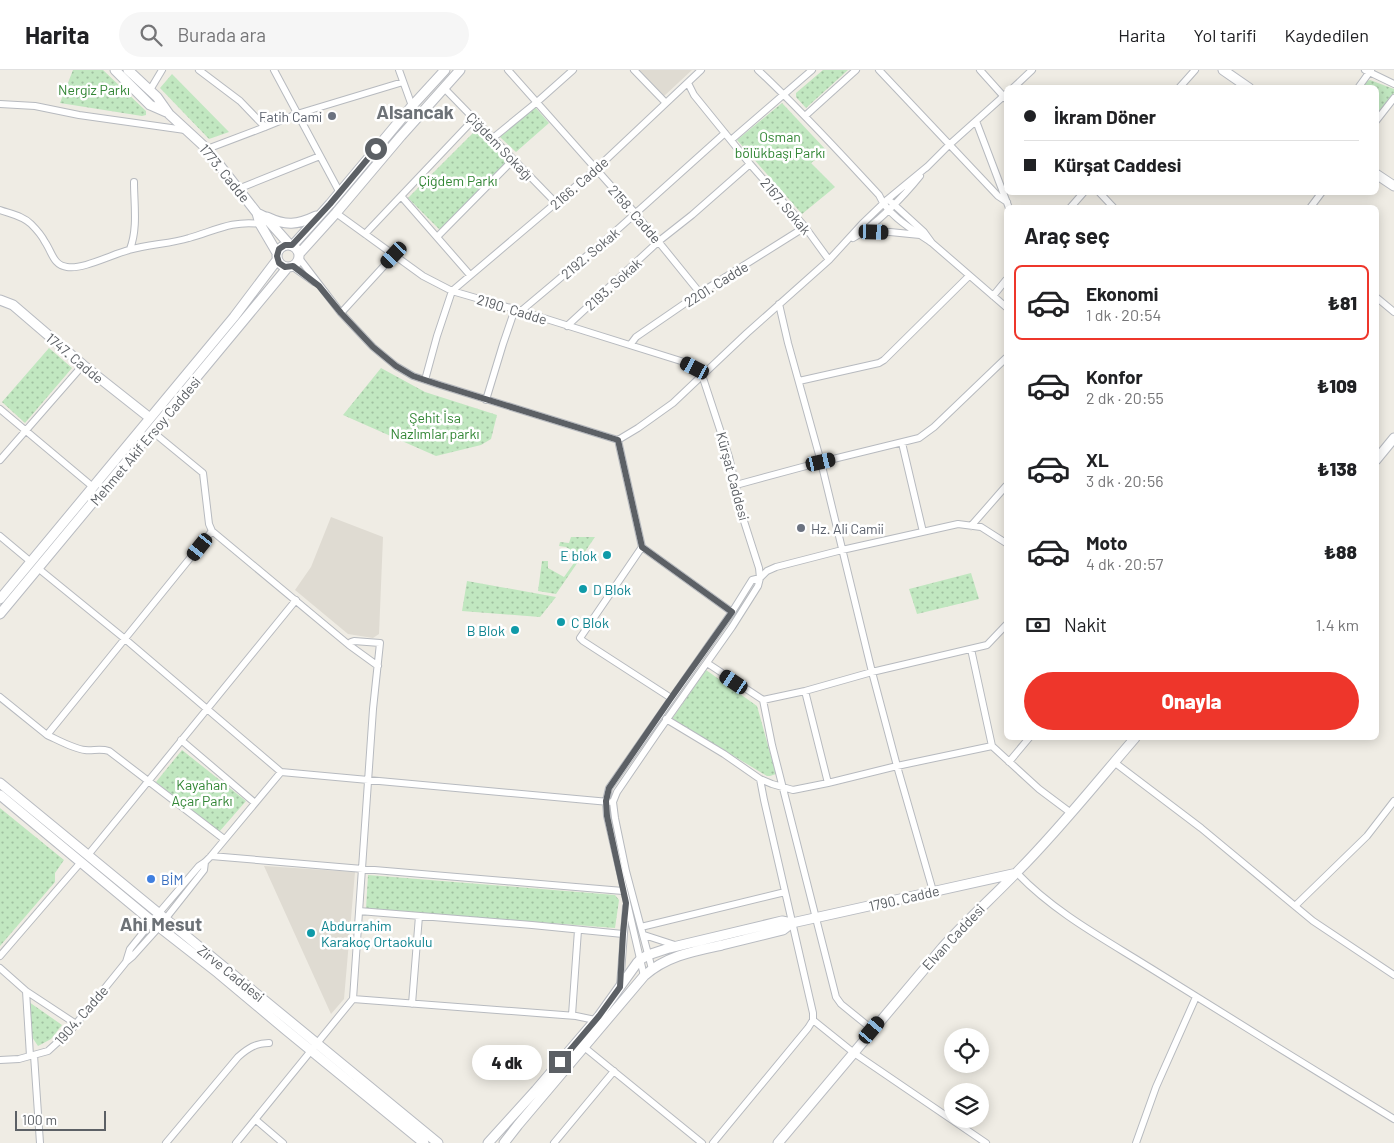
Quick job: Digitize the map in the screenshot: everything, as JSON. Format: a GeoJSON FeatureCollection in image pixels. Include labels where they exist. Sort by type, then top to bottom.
{"type":"FeatureCollection","features":[{"type":"Feature","properties":{"kind":"street","name":"1773. Cadde"},"geometry":{"type":"LineString","coordinates":[[115,70],[150,105],[169,114]]}},
{"type":"Feature","properties":{"kind":"street","name":"1773. Cadde"},"geometry":{"type":"LineString","coordinates":[[128,70],[157,97],[169,114],[207,149],[261,218],[291,245]]}},
{"type":"Feature","properties":{"kind":"street"},"geometry":{"type":"LineString","coordinates":[[150,90],[162,70]]}},
{"type":"Feature","properties":{"kind":"street"},"geometry":{"type":"LineString","coordinates":[[200,70],[240,101],[265,127]]}},
{"type":"Feature","properties":{"kind":"street"},"geometry":{"type":"LineString","coordinates":[[274,70],[340,193]]}},
{"type":"Feature","properties":{"kind":"street"},"geometry":{"type":"LineString","coordinates":[[399,70],[412,106]]}},
{"type":"Feature","properties":{"kind":"street"},"geometry":{"type":"LineString","coordinates":[[319,286],[290,267],[282,266],[277,256],[281,247],[291,245],[321,214],[412,106],[445,70]]}},
{"type":"Feature","properties":{"kind":"street"},"geometry":{"type":"LineString","coordinates":[[290,267],[297,263],[300,256],[336,213],[460,70]]}},
{"type":"Feature","properties":{"kind":"street","name":"2158. Cadde"},"geometry":{"type":"LineString","coordinates":[[508,70],[636,214],[700,293]]}},
{"type":"Feature","properties":{"kind":"street"},"geometry":{"type":"LineString","coordinates":[[493,138],[573,70]]}},
{"type":"Feature","properties":{"kind":"street"},"geometry":{"type":"LineString","coordinates":[[634,70],[666,102]]}},
{"type":"Feature","properties":{"kind":"street","name":"2166. Cadde"},"geometry":{"type":"LineString","coordinates":[[452,291],[596,169],[701,70]]}},
{"type":"Feature","properties":{"kind":"street"},"geometry":{"type":"LineString","coordinates":[[758,70],[784,94],[879,194],[924,232],[932,243]]}},
{"type":"Feature","properties":{"kind":"street"},"geometry":{"type":"LineString","coordinates":[[731,140],[812,70]]}},
{"type":"Feature","properties":{"kind":"street"},"geometry":{"type":"LineString","coordinates":[[805,116],[856,70]]}},
{"type":"Feature","properties":{"kind":"street"},"geometry":{"type":"LineString","coordinates":[[879,70],[1008,205]]}},
{"type":"Feature","properties":{"kind":"street"},"geometry":{"type":"LineString","coordinates":[[980,70],[1004,96]]}},
{"type":"Feature","properties":{"kind":"street"},"geometry":{"type":"LineString","coordinates":[[1017,85],[1032,70]]}},
{"type":"Feature","properties":{"kind":"street"},"geometry":{"type":"LineString","coordinates":[[1182,85],[1195,70]]}},
{"type":"Feature","properties":{"kind":"street"},"geometry":{"type":"LineString","coordinates":[[1223,70],[1245,85]]}},
{"type":"Feature","properties":{"kind":"street"},"geometry":{"type":"LineString","coordinates":[[1360,85],[1368,71],[1394,84]]}},
{"type":"Feature","properties":{"kind":"street"},"geometry":{"type":"LineString","coordinates":[[207,149],[297,114],[403,82]]}},
{"type":"Feature","properties":{"kind":"street","name":"2167. Sokak"},"geometry":{"type":"LineString","coordinates":[[688,83],[694,95],[750,164],[805,227],[829,260]]}},
{"type":"Feature","properties":{"kind":"street","name":"Çiğdem Sokağı"},"geometry":{"type":"LineString","coordinates":[[444,88],[556,204]]}},
{"type":"Feature","properties":{"kind":"street"},"geometry":{"type":"LineString","coordinates":[[291,245],[298,250],[319,286],[341,313],[373,347],[396,366],[413,376],[425,380],[618,440],[673,403],[702,374],[829,260],[888,202],[910,188],[949,145],[1004,98]]}},
{"type":"Feature","properties":{"kind":"street"},"geometry":{"type":"LineString","coordinates":[[1379,117],[1394,98]]}},
{"type":"Feature","properties":{"kind":"street"},"geometry":{"type":"LineString","coordinates":[[0,104],[35,106],[187,130]]}},
{"type":"Feature","properties":{"kind":"street"},"geometry":{"type":"LineString","coordinates":[[365,234],[474,118]]}},
{"type":"Feature","properties":{"kind":"street"},"geometry":{"type":"LineString","coordinates":[[976,121],[1004,194]]}},
{"type":"Feature","properties":{"kind":"street","name":"2192. Sokak"},"geometry":{"type":"LineString","coordinates":[[518,310],[608,238],[725,133]]}},
{"type":"Feature","properties":{"kind":"street"},"geometry":{"type":"LineString","coordinates":[[238,189],[320,156]]}},
{"type":"Feature","properties":{"kind":"street"},"geometry":{"type":"LineString","coordinates":[[437,237],[513,160]]}},
{"type":"Feature","properties":{"kind":"street","name":"2193. Sokak"},"geometry":{"type":"LineString","coordinates":[[567,326],[659,241],[750,164]]}},
{"type":"Feature","properties":{"kind":"street"},"geometry":{"type":"LineString","coordinates":[[1379,176],[1394,186]]}},
{"type":"Feature","properties":{"kind":"street"},"geometry":{"type":"LineString","coordinates":[[130,249],[134,239],[134,182]]}},
{"type":"Feature","properties":{"kind":"street"},"geometry":{"type":"LineString","coordinates":[[1073,205],[1081,195]]}},
{"type":"Feature","properties":{"kind":"street"},"geometry":{"type":"LineString","coordinates":[[1102,195],[1111,205]]}},
{"type":"Feature","properties":{"kind":"street"},"geometry":{"type":"LineString","coordinates":[[401,196],[470,275]]}},
{"type":"Feature","properties":{"kind":"street"},"geometry":{"type":"LineString","coordinates":[[847,241],[864,232],[888,209],[888,202]]}},
{"type":"Feature","properties":{"kind":"street"},"geometry":{"type":"LineString","coordinates":[[888,209],[932,243],[1004,305]]}},
{"type":"Feature","properties":{"kind":"street"},"geometry":{"type":"LineString","coordinates":[[0,210],[18,216],[30,223],[46,242],[59,265],[69,268],[130,249],[189,238],[229,225],[250,223],[261,218],[286,224],[298,224],[321,214]]}},
{"type":"Feature","properties":{"kind":"street","name":"2190. Cadde"},"geometry":{"type":"LineString","coordinates":[[336,213],[423,276],[452,291],[684,362],[702,374]]}},
{"type":"Feature","properties":{"kind":"street","name":"1773. Cadde"},"geometry":{"type":"LineString","coordinates":[[261,218],[277,256]]}},
{"type":"Feature","properties":{"kind":"street","name":"2201. Cadde"},"geometry":{"type":"LineString","coordinates":[[630,345],[636,336],[805,227]]}},
{"type":"Feature","properties":{"kind":"street"},"geometry":{"type":"LineString","coordinates":[[864,232],[921,235]]}},
{"type":"Feature","properties":{"kind":"street"},"geometry":{"type":"LineString","coordinates":[[341,313],[394,255]]}},
{"type":"Feature","properties":{"kind":"street","name":"Mehmet Akif Ersoy Caddesi"},"geometry":{"type":"LineString","coordinates":[[0,599],[234,317],[277,256]]}},
{"type":"Feature","properties":{"kind":"street","name":"Mehmet Akif Ersoy Caddesi"},"geometry":{"type":"LineString","coordinates":[[0,614],[290,267]]}},
{"type":"Feature","properties":{"kind":"street"},"geometry":{"type":"LineString","coordinates":[[798,381],[874,364],[884,360],[969,276]]}},
{"type":"Feature","properties":{"kind":"street"},"geometry":{"type":"LineString","coordinates":[[993,296],[1004,282]]}},
{"type":"Feature","properties":{"kind":"street"},"geometry":{"type":"LineString","coordinates":[[425,380],[452,291]]}},
{"type":"Feature","properties":{"kind":"street"},"geometry":{"type":"LineString","coordinates":[[1379,299],[1394,312]]}},
{"type":"Feature","properties":{"kind":"street","name":"1747. Cadde"},"geometry":{"type":"LineString","coordinates":[[0,300],[13,305],[150,418]]}},
{"type":"Feature","properties":{"kind":"street"},"geometry":{"type":"LineString","coordinates":[[779,304],[821,462],[872,672],[933,891]]}},
{"type":"Feature","properties":{"kind":"street"},"geometry":{"type":"LineString","coordinates":[[486,400],[503,344],[518,310]]}},
{"type":"Feature","properties":{"kind":"street"},"geometry":{"type":"LineString","coordinates":[[736,485],[919,438],[1004,360]]}},
{"type":"Feature","properties":{"kind":"street"},"geometry":{"type":"LineString","coordinates":[[0,460],[83,364]]}},
{"type":"Feature","properties":{"kind":"street","name":"Kürşat Caddesi"},"geometry":{"type":"LineString","coordinates":[[702,374],[724,439],[743,518],[759,568],[760,578]]}},
{"type":"Feature","properties":{"kind":"street"},"geometry":{"type":"LineString","coordinates":[[0,409],[94,487]]}},
{"type":"Feature","properties":{"kind":"street"},"geometry":{"type":"LineString","coordinates":[[152,432],[203,473],[209,524],[212,531],[349,645],[378,666]]}},
{"type":"Feature","properties":{"kind":"street"},"geometry":{"type":"LineString","coordinates":[[1379,456],[1394,438]]}},
{"type":"Feature","properties":{"kind":"street"},"geometry":{"type":"LineString","coordinates":[[618,440],[642,547],[732,612]]}},
{"type":"Feature","properties":{"kind":"street"},"geometry":{"type":"LineString","coordinates":[[902,443],[923,532]]}},
{"type":"Feature","properties":{"kind":"street"},"geometry":{"type":"LineString","coordinates":[[971,526],[1004,488]]}},
{"type":"Feature","properties":{"kind":"street"},"geometry":{"type":"LineString","coordinates":[[504,1143],[644,976],[644,935],[626,871],[610,802],[609,788],[732,612],[752,580],[760,578],[767,571],[776,567],[958,524],[981,527],[1004,542]]}},
{"type":"Feature","properties":{"kind":"street"},"geometry":{"type":"LineString","coordinates":[[47,735],[212,531]]}},
{"type":"Feature","properties":{"kind":"street"},"geometry":{"type":"LineString","coordinates":[[0,536],[31,562]]}},
{"type":"Feature","properties":{"kind":"street"},"geometry":{"type":"LineString","coordinates":[[642,547],[580,638],[671,698]]}},
{"type":"Feature","properties":{"kind":"street"},"geometry":{"type":"LineString","coordinates":[[39,568],[281,772],[610,802]]}},
{"type":"Feature","properties":{"kind":"street"},"geometry":{"type":"LineString","coordinates":[[652,969],[644,957],[626,903],[607,816],[610,802],[758,586],[760,578]]}},
{"type":"Feature","properties":{"kind":"street"},"geometry":{"type":"LineString","coordinates":[[0,956],[84,858],[296,600]]}},
{"type":"Feature","properties":{"kind":"street"},"geometry":{"type":"LineString","coordinates":[[762,700],[987,645],[1004,627]]}},
{"type":"Feature","properties":{"kind":"street"},"geometry":{"type":"LineString","coordinates":[[236,1143],[353,999],[368,781],[380,643],[356,641],[351,642],[349,645]]}},
{"type":"Feature","properties":{"kind":"street"},"geometry":{"type":"LineString","coordinates":[[971,649],[992,746],[1039,789],[1071,813]]}},
{"type":"Feature","properties":{"kind":"street"},"geometry":{"type":"LineString","coordinates":[[706,663],[762,700],[836,997],[841,1004],[872,1030]]}},
{"type":"Feature","properties":{"kind":"street"},"geometry":{"type":"LineString","coordinates":[[805,691],[828,783]]}},
{"type":"Feature","properties":{"kind":"street"},"geometry":{"type":"LineString","coordinates":[[0,697],[47,735],[80,749],[109,750],[224,839]]}},
{"type":"Feature","properties":{"kind":"street"},"geometry":{"type":"LineString","coordinates":[[666,719],[760,778],[793,790],[992,746]]}},
{"type":"Feature","properties":{"kind":"street"},"geometry":{"type":"LineString","coordinates":[[181,740],[255,803]]}},
{"type":"Feature","properties":{"kind":"street"},"geometry":{"type":"LineString","coordinates":[[1009,762],[1027,740]]}},
{"type":"Feature","properties":{"kind":"street","name":"Elvan Caddesi"},"geometry":{"type":"LineString","coordinates":[[778,1143],[942,948],[1017,873],[1133,740]]}},
{"type":"Feature","properties":{"kind":"street"},"geometry":{"type":"LineString","coordinates":[[1114,762],[1201,828],[1313,921],[1394,975]]}},
{"type":"Feature","properties":{"kind":"street","name":"1904. Cadde"},"geometry":{"type":"LineString","coordinates":[[0,1060],[19,1059],[48,1051],[76,1024],[126,962],[130,950],[204,870],[205,862],[281,772]]}},
{"type":"Feature","properties":{"kind":"street"},"geometry":{"type":"LineString","coordinates":[[713,1143],[813,1020],[760,778]]}},
{"type":"Feature","properties":{"kind":"street","name":"Zirve Caddesi"},"geometry":{"type":"LineString","coordinates":[[0,783],[155,924],[438,1143]]}},
{"type":"Feature","properties":{"kind":"street","name":"Zirve Caddesi"},"geometry":{"type":"LineString","coordinates":[[0,795],[162,916],[424,1143]]}},
{"type":"Feature","properties":{"kind":"street"},"geometry":{"type":"LineString","coordinates":[[1295,906],[1367,836],[1394,800]]}},
{"type":"Feature","properties":{"kind":"street"},"geometry":{"type":"LineString","coordinates":[[211,856],[624,891]]}},
{"type":"Feature","properties":{"kind":"street"},"geometry":{"type":"LineString","coordinates":[[1017,873],[1036,892],[1065,914],[1394,1119]]}},
{"type":"Feature","properties":{"kind":"street","name":"1790. Cadde"},"geometry":{"type":"LineString","coordinates":[[644,976],[665,961],[682,954],[783,930],[792,923],[1017,873]]}},
{"type":"Feature","properties":{"kind":"street"},"geometry":{"type":"LineString","coordinates":[[641,927],[785,892]]}},
{"type":"Feature","properties":{"kind":"street"},"geometry":{"type":"LineString","coordinates":[[620,987],[626,903]]}},
{"type":"Feature","properties":{"kind":"street"},"geometry":{"type":"LineString","coordinates":[[360,911],[623,934]]}},
{"type":"Feature","properties":{"kind":"street"},"geometry":{"type":"LineString","coordinates":[[412,1004],[419,916]]}},
{"type":"Feature","properties":{"kind":"street","name":"1790. Cadde"},"geometry":{"type":"LineString","coordinates":[[644,957],[679,946],[782,921],[792,923]]}},
{"type":"Feature","properties":{"kind":"street"},"geometry":{"type":"LineString","coordinates":[[572,1015],[578,930]]}},
{"type":"Feature","properties":{"kind":"street"},"geometry":{"type":"LineString","coordinates":[[644,935],[679,946]]}},
{"type":"Feature","properties":{"kind":"street"},"geometry":{"type":"LineString","coordinates":[[488,1143],[596,1020],[644,957]]}},
{"type":"Feature","properties":{"kind":"street"},"geometry":{"type":"LineString","coordinates":[[0,968],[26,991],[76,1024]]}},
{"type":"Feature","properties":{"kind":"street"},"geometry":{"type":"LineString","coordinates":[[26,991],[40,1143]]}},
{"type":"Feature","properties":{"kind":"street"},"geometry":{"type":"LineString","coordinates":[[1136,1143],[1156,1087],[1196,997]]}},
{"type":"Feature","properties":{"kind":"street"},"geometry":{"type":"LineString","coordinates":[[353,999],[572,1015],[596,1020]]}},
{"type":"Feature","properties":{"kind":"street"},"geometry":{"type":"LineString","coordinates":[[813,1020],[854,1053],[986,1143]]}},
{"type":"Feature","properties":{"kind":"street"},"geometry":{"type":"LineString","coordinates":[[166,1143],[238,1057],[256,1044],[269,1042]]}},
{"type":"Feature","properties":{"kind":"street"},"geometry":{"type":"LineString","coordinates":[[584,1048],[702,1143]]}},
{"type":"Feature","properties":{"kind":"street"},"geometry":{"type":"LineString","coordinates":[[554,1143],[614,1071]]}},
{"type":"Feature","properties":{"kind":"street"},"geometry":{"type":"LineString","coordinates":[[256,1120],[283,1143]]}},
{"type":"Feature","properties":{"kind":"shaded area"},"geometry":{"type":"Polygon","coordinates":[[[638,70],[692,70],[663,97],[638,70]]]}},
{"type":"Feature","properties":{"kind":"shaded area"},"geometry":{"type":"Polygon","coordinates":[[[331,517],[383,537],[379,634],[373,638],[348,634],[295,590],[311,567],[331,517]]]}},
{"type":"Feature","properties":{"kind":"shaded area"},"geometry":{"type":"Polygon","coordinates":[[[264,866],[355,872],[344,999],[331,1014],[264,866]]]}},
{"type":"Feature","properties":{"kind":"green space","name":"Nergiz Parkı"},"geometry":{"type":"Polygon","coordinates":[[[73,70],[103,70],[146,111],[146,115],[142,116],[60,103],[73,70]]]}},
{"type":"Feature","properties":{"kind":"green space"},"geometry":{"type":"Polygon","coordinates":[[[823,70],[848,70],[806,108],[796,97],[796,93],[823,70]]]}},
{"type":"Feature","properties":{"kind":"green space"},"geometry":{"type":"Polygon","coordinates":[[[172,74],[229,132],[209,139],[160,88],[172,74]]]}},
{"type":"Feature","properties":{"kind":"green space"},"geometry":{"type":"Polygon","coordinates":[[[1370,80],[1394,89],[1394,93],[1379,112],[1379,85],[1364,85],[1370,80]]]}},
{"type":"Feature","properties":{"kind":"green space","name":"Osman bölükbaşı Parkı"},"geometry":{"type":"Polygon","coordinates":[[[782,103],[827,151],[811,163],[835,187],[802,214],[737,140],[782,103]]]}},
{"type":"Feature","properties":{"kind":"green space"},"geometry":{"type":"Polygon","coordinates":[[[535,107],[549,123],[516,152],[500,137],[535,107]]]}},
{"type":"Feature","properties":{"kind":"green space","name":"Çiğdem Parkı"},"geometry":{"type":"Polygon","coordinates":[[[476,130],[508,161],[440,230],[408,198],[476,130]]]}},
{"type":"Feature","properties":{"kind":"green space"},"geometry":{"type":"Polygon","coordinates":[[[49,348],[72,368],[25,423],[2,402],[49,348]]]}},
{"type":"Feature","properties":{"kind":"green space","name":"Şehit İsa Nazlımlar parkı"},"geometry":{"type":"Polygon","coordinates":[[[381,368],[425,392],[497,415],[491,439],[481,445],[436,456],[343,415],[381,368]]]}},
{"type":"Feature","properties":{"kind":"green space"},"geometry":{"type":"Polygon","coordinates":[[[571,537],[595,537],[556,594],[538,591],[542,561],[548,561],[548,568],[564,577],[579,556],[566,547],[559,546],[560,542],[569,543],[571,537]]]}},
{"type":"Feature","properties":{"kind":"green space"},"geometry":{"type":"Polygon","coordinates":[[[971,573],[979,599],[917,614],[909,589],[971,573]]]}},
{"type":"Feature","properties":{"kind":"green space"},"geometry":{"type":"Polygon","coordinates":[[[467,581],[556,597],[540,617],[462,611],[467,581]]]}},
{"type":"Feature","properties":{"kind":"green space"},"geometry":{"type":"Polygon","coordinates":[[[706,670],[757,706],[776,774],[767,776],[672,719],[706,670]]]}},
{"type":"Feature","properties":{"kind":"green space","name":"Kayahan Açar Parkı"},"geometry":{"type":"Polygon","coordinates":[[[182,750],[246,801],[219,832],[156,782],[182,750]]]}},
{"type":"Feature","properties":{"kind":"green space"},"geometry":{"type":"Polygon","coordinates":[[[0,808],[64,860],[55,873],[55,882],[0,946],[0,808]]]}},
{"type":"Feature","properties":{"kind":"green space"},"geometry":{"type":"Polygon","coordinates":[[[368,875],[615,895],[619,900],[615,928],[366,909],[368,875]]]}},
{"type":"Feature","properties":{"kind":"green space"},"geometry":{"type":"Polygon","coordinates":[[[29,1002],[62,1025],[51,1039],[38,1046],[32,1037],[29,1002]]]}},
{"type":"Feature","properties":{"kind":"place","name":"Fatih Cami"},"geometry":{"type":"Point","coordinates":[332,116]}},
{"type":"Feature","properties":{"kind":"place","name":"Hz. Ali Camii"},"geometry":{"type":"Point","coordinates":[801,528]}},
{"type":"Feature","properties":{"kind":"place","name":"E blok"},"geometry":{"type":"Point","coordinates":[607,555]}},
{"type":"Feature","properties":{"kind":"place","name":"D Blok"},"geometry":{"type":"Point","coordinates":[583,589]}},
{"type":"Feature","properties":{"kind":"place","name":"C Blok"},"geometry":{"type":"Point","coordinates":[561,622]}},
{"type":"Feature","properties":{"kind":"place","name":"B Blok"},"geometry":{"type":"Point","coordinates":[515,630]}},
{"type":"Feature","properties":{"kind":"place","name":"BİM"},"geometry":{"type":"Point","coordinates":[151,879]}},
{"type":"Feature","properties":{"kind":"place","name":"Abdurrahim Karakoç Ortaokulu"},"geometry":{"type":"Point","coordinates":[311,933]}},
{"type":"Feature","properties":{"kind":"district","name":"Alsancak"},"geometry":{"type":"Point","coordinates":[415,111]}},
{"type":"Feature","properties":{"kind":"district","name":"Ahi Mesut"},"geometry":{"type":"Point","coordinates":[161,923]}},
{"type":"Feature","properties":{"kind":"route"},"geometry":{"type":"LineString","coordinates":[[376,149],[330,204],[292,245],[285,245],[279,249],[277,253],[279,263],[285,267],[293,266],[319,286],[373,347],[396,366],[413,376],[618,440],[642,547],[732,612],[609,788],[606,801],[607,816],[626,903],[620,987],[599,1016],[560,1062]]}}]}
